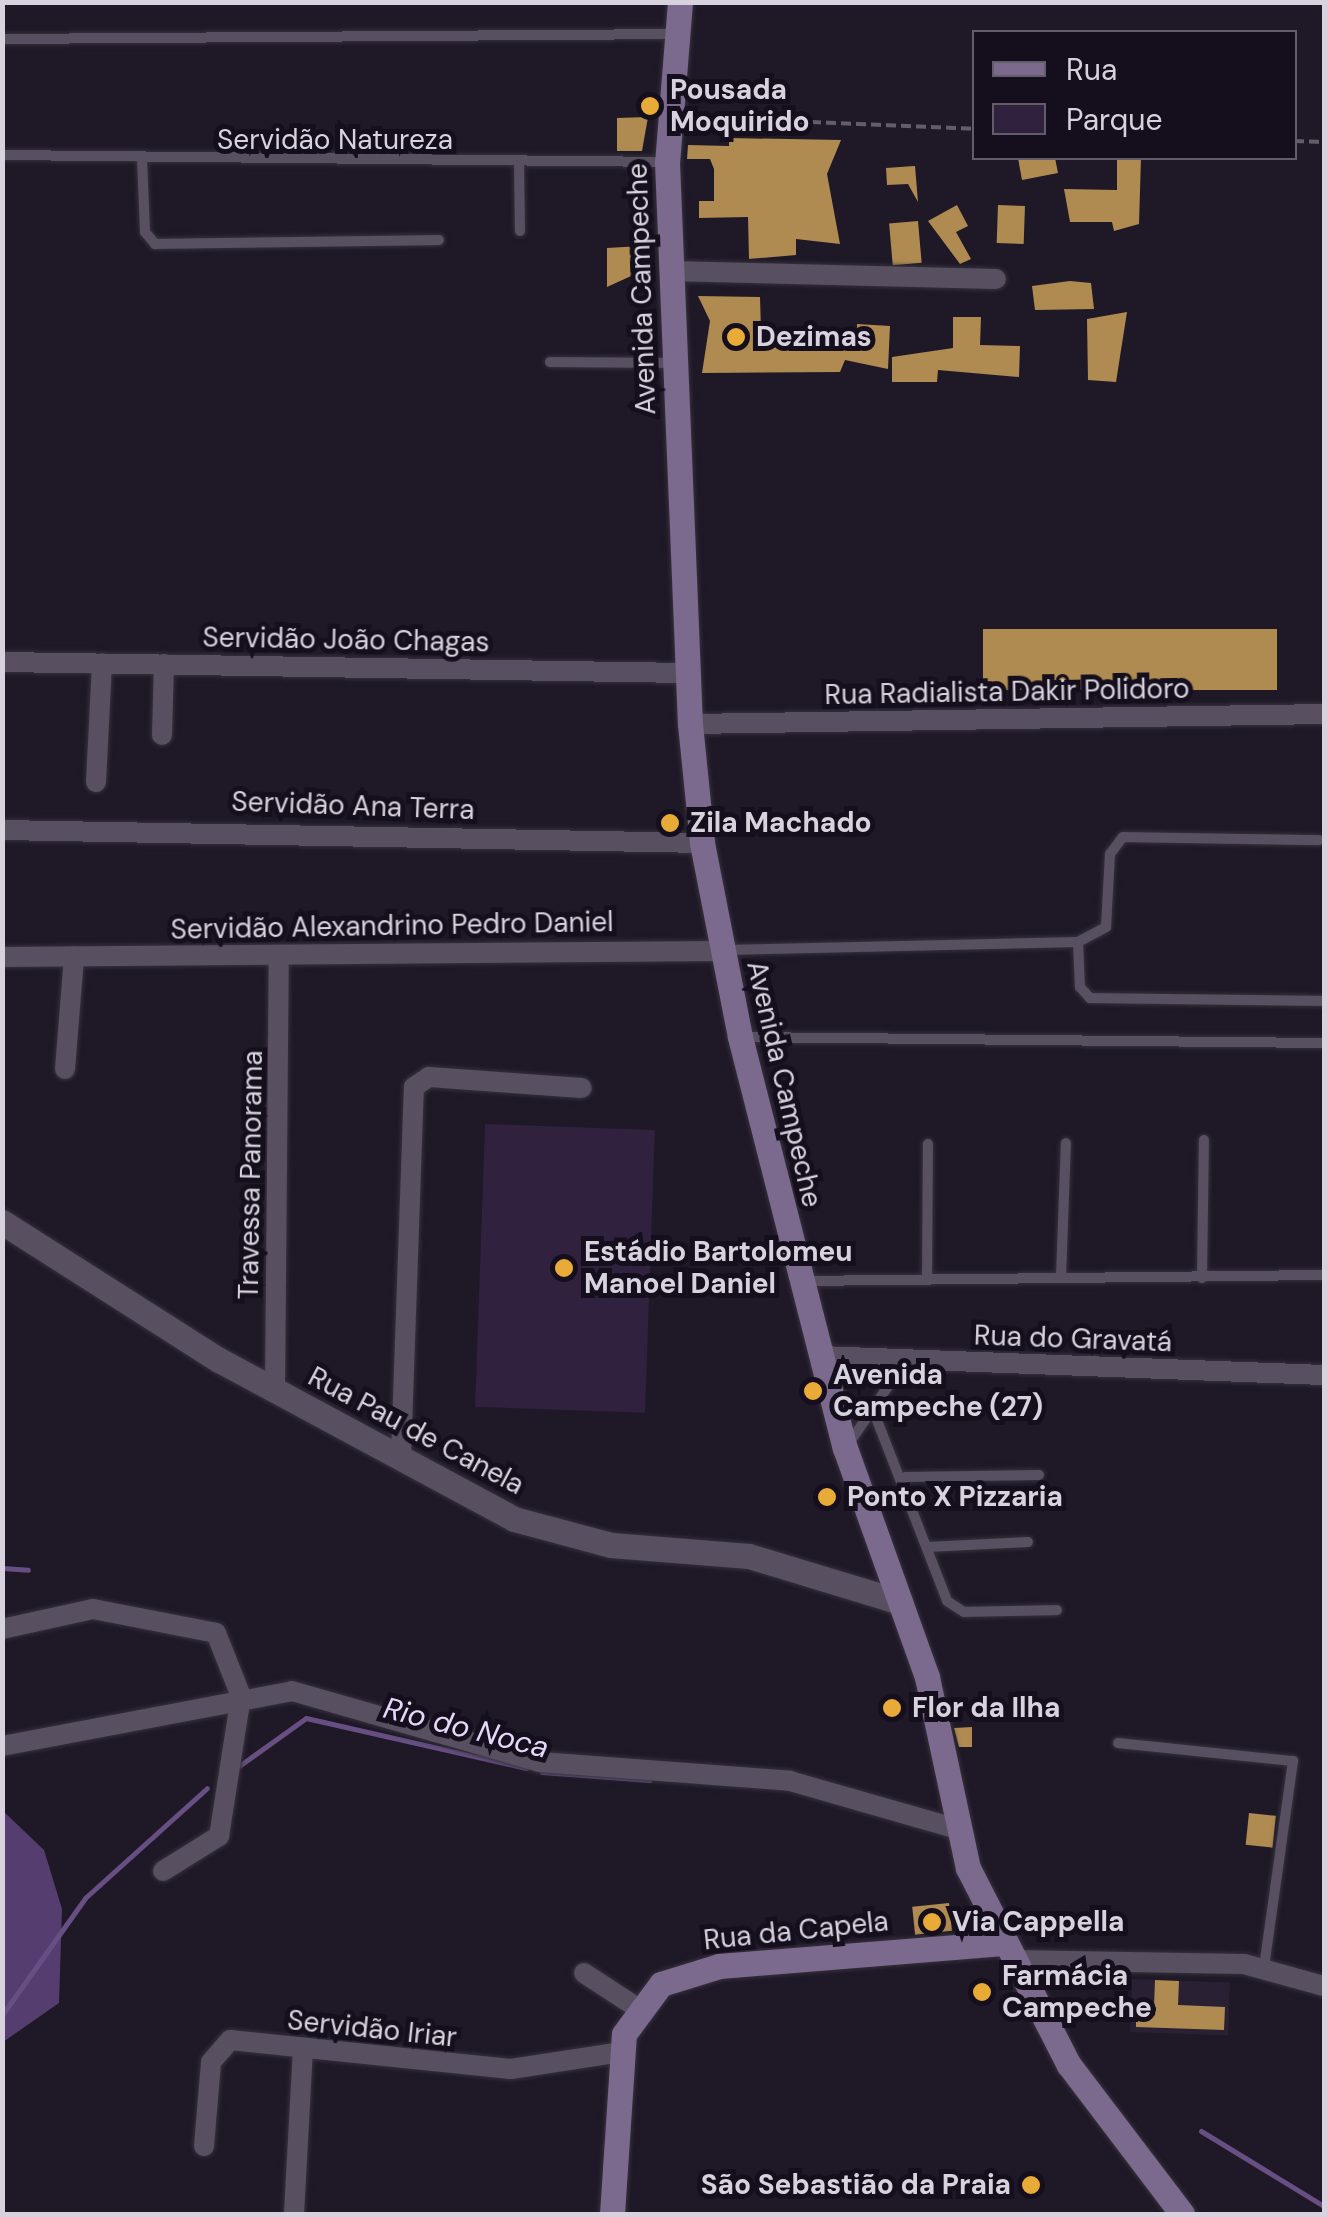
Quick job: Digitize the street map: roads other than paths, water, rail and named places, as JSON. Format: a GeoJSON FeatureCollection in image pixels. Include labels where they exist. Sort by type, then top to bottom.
{"type":"FeatureCollection","features":[{"type":"Feature","properties":{"kind":"main road","name":"Avenida Campeche"},"geometry":{"type":"LineString","coordinates":[[680,2],[667,162],[690,724],[702,843],[740,1037],[846,1448],[936,1713],[956,1829],[1008,1951],[1069,2064],[1182,2214]]}},
{"type":"Feature","properties":{"kind":"main road","name":"Rua da Capela"},"geometry":{"type":"LineString","coordinates":[[636,2008],[661,1984],[707,1968],[1008,1951]]}},
{"type":"Feature","properties":{"kind":"main road"},"geometry":{"type":"LineString","coordinates":[[612,2214],[621,2052],[636,2008]]}},
{"type":"Feature","properties":{"kind":"street"},"geometry":{"type":"LineString","coordinates":[[670,272],[996,279]]}},
{"type":"Feature","properties":{"kind":"street","name":"Servidão João Chagas"},"geometry":{"type":"LineString","coordinates":[[2,662],[689,673]]}},
{"type":"Feature","properties":{"kind":"street"},"geometry":{"type":"LineString","coordinates":[[96,782],[102,663]]}},
{"type":"Feature","properties":{"kind":"street"},"geometry":{"type":"LineString","coordinates":[[162,735],[164,664]]}},
{"type":"Feature","properties":{"kind":"street","name":"Rua Radialista Dakir Polidoro"},"geometry":{"type":"LineString","coordinates":[[690,724],[1324,714]]}},
{"type":"Feature","properties":{"kind":"street","name":"Servidão Ana Terra"},"geometry":{"type":"LineString","coordinates":[[2,830],[702,843]]}},
{"type":"Feature","properties":{"kind":"street","name":"Servidão Alexandrino Pedro Daniel"},"geometry":{"type":"LineString","coordinates":[[2,957],[279,960],[512,947],[722,950]]}},
{"type":"Feature","properties":{"kind":"street"},"geometry":{"type":"LineString","coordinates":[[65,1069],[74,956]]}},
{"type":"Feature","properties":{"kind":"street","name":"Travessa Panorama"},"geometry":{"type":"LineString","coordinates":[[275,1390],[279,960]]}},
{"type":"Feature","properties":{"kind":"street"},"geometry":{"type":"LineString","coordinates":[[402,1456],[414,1088],[430,1077],[582,1088]]}},
{"type":"Feature","properties":{"kind":"street","name":"Rua Pau de Canela"},"geometry":{"type":"LineString","coordinates":[[2,1222],[275,1390],[540,1528],[611,1545],[749,1556],[900,1602]]}},
{"type":"Feature","properties":{"kind":"street","name":"Rua do Gravatá"},"geometry":{"type":"LineString","coordinates":[[820,1356],[1324,1375]]}},
{"type":"Feature","properties":{"kind":"street"},"geometry":{"type":"LineString","coordinates":[[2,1629],[93,1609],[209,1630],[241,1696],[219,1836],[162,1872]]}},
{"type":"Feature","properties":{"kind":"street"},"geometry":{"type":"LineString","coordinates":[[2,1746],[241,1696],[328,1697],[574,1768],[808,1784],[956,1829]]}},
{"type":"Feature","properties":{"kind":"street","name":"Rua da Capela"},"geometry":{"type":"LineString","coordinates":[[1008,1951],[1264,1967],[1324,1986]]}},
{"type":"Feature","properties":{"kind":"street"},"geometry":{"type":"LineString","coordinates":[[584,1973],[636,2008]]}},
{"type":"Feature","properties":{"kind":"street","name":"Servidão Iriar"},"geometry":{"type":"LineString","coordinates":[[204,2146],[220,2046],[303,2049],[511,2069],[621,2052]]}},
{"type":"Feature","properties":{"kind":"street"},"geometry":{"type":"LineString","coordinates":[[294,2214],[303,2049]]}},
{"type":"Feature","properties":{"kind":"lane"},"geometry":{"type":"LineString","coordinates":[[2,39],[678,34]]}},
{"type":"Feature","properties":{"kind":"lane","name":"Servidão Natureza"},"geometry":{"type":"LineString","coordinates":[[2,155],[667,162]]}},
{"type":"Feature","properties":{"kind":"lane"},"geometry":{"type":"LineString","coordinates":[[142,159],[144,232],[154,244],[438,240]]}},
{"type":"Feature","properties":{"kind":"lane"},"geometry":{"type":"LineString","coordinates":[[519,162],[520,230]]}},
{"type":"Feature","properties":{"kind":"lane"},"geometry":{"type":"LineString","coordinates":[[550,362],[673,363]]}},
{"type":"Feature","properties":{"kind":"lane"},"geometry":{"type":"LineString","coordinates":[[722,950],[1078,942],[1106,928],[1110,854],[1123,837],[1318,840]]}},
{"type":"Feature","properties":{"kind":"lane"},"geometry":{"type":"LineString","coordinates":[[1078,942],[1080,987],[1090,998],[1324,1001]]}},
{"type":"Feature","properties":{"kind":"lane"},"geometry":{"type":"LineString","coordinates":[[740,1037],[1322,1043]]}},
{"type":"Feature","properties":{"kind":"lane"},"geometry":{"type":"LineString","coordinates":[[1202,1278],[1204,1140]]}},
{"type":"Feature","properties":{"kind":"lane"},"geometry":{"type":"LineString","coordinates":[[1061,1276],[1066,1143]]}},
{"type":"Feature","properties":{"kind":"lane"},"geometry":{"type":"LineString","coordinates":[[928,1144],[928,1280]]}},
{"type":"Feature","properties":{"kind":"lane"},"geometry":{"type":"LineString","coordinates":[[801,1281],[1324,1275]]}},
{"type":"Feature","properties":{"kind":"lane"},"geometry":{"type":"LineString","coordinates":[[846,1448],[876,1415],[906,1360]]}},
{"type":"Feature","properties":{"kind":"lane"},"geometry":{"type":"LineString","coordinates":[[876,1415],[905,1477],[947,1600],[964,1612],[1057,1610]]}},
{"type":"Feature","properties":{"kind":"lane"},"geometry":{"type":"LineString","coordinates":[[905,1477],[1039,1475]]}},
{"type":"Feature","properties":{"kind":"lane"},"geometry":{"type":"LineString","coordinates":[[927,1547],[1028,1542]]}},
{"type":"Feature","properties":{"kind":"lane"},"geometry":{"type":"LineString","coordinates":[[1118,1744],[1292,1761],[1264,1967]]}},
{"type":"Feature","properties":{"kind":"waterway"},"geometry":{"type":"LineString","coordinates":[[2,1568],[28,1570]]}},
{"type":"Feature","properties":{"kind":"waterway","name":"Rio do Noca"},"geometry":{"type":"LineString","coordinates":[[239,1766],[306,1718],[526,1768]]}},
{"type":"Feature","properties":{"kind":"waterway"},"geometry":{"type":"LineString","coordinates":[[542,1772],[650,1780]]}},
{"type":"Feature","properties":{"kind":"waterway","name":"Rio do Noca"},"geometry":{"type":"LineString","coordinates":[[2,2015],[85,1898],[207,1788]]}},
{"type":"Feature","properties":{"kind":"waterway","name":"Rio do Noca"},"geometry":{"type":"LineString","coordinates":[[1201,2131],[1324,2206]]}},
{"type":"Feature","properties":{"kind":"place","name":"Pousada Moquirido"},"geometry":{"type":"Point","coordinates":[650,106]}},
{"type":"Feature","properties":{"kind":"place","name":"Dezimas"},"geometry":{"type":"Point","coordinates":[736,337]}},
{"type":"Feature","properties":{"kind":"place","name":"Zila Machado"},"geometry":{"type":"Point","coordinates":[670,823]}},
{"type":"Feature","properties":{"kind":"place","name":"Estádio Bartolomeu Manoel Daniel"},"geometry":{"type":"Point","coordinates":[564,1268]}},
{"type":"Feature","properties":{"kind":"place","name":"Avenida Campeche (27)"},"geometry":{"type":"Point","coordinates":[813,1391]}},
{"type":"Feature","properties":{"kind":"place","name":"Ponto X Pizzaria"},"geometry":{"type":"Point","coordinates":[827,1497]}},
{"type":"Feature","properties":{"kind":"place","name":"Flor da Ilha"},"geometry":{"type":"Point","coordinates":[892,1708]}},
{"type":"Feature","properties":{"kind":"place","name":"Via Cappella"},"geometry":{"type":"Point","coordinates":[932,1922]}},
{"type":"Feature","properties":{"kind":"place","name":"Farmácia Campeche"},"geometry":{"type":"Point","coordinates":[982,1992]}},
{"type":"Feature","properties":{"kind":"place","name":"São Sebastião da Praia"},"geometry":{"type":"Point","coordinates":[1031,2185]}}]}
